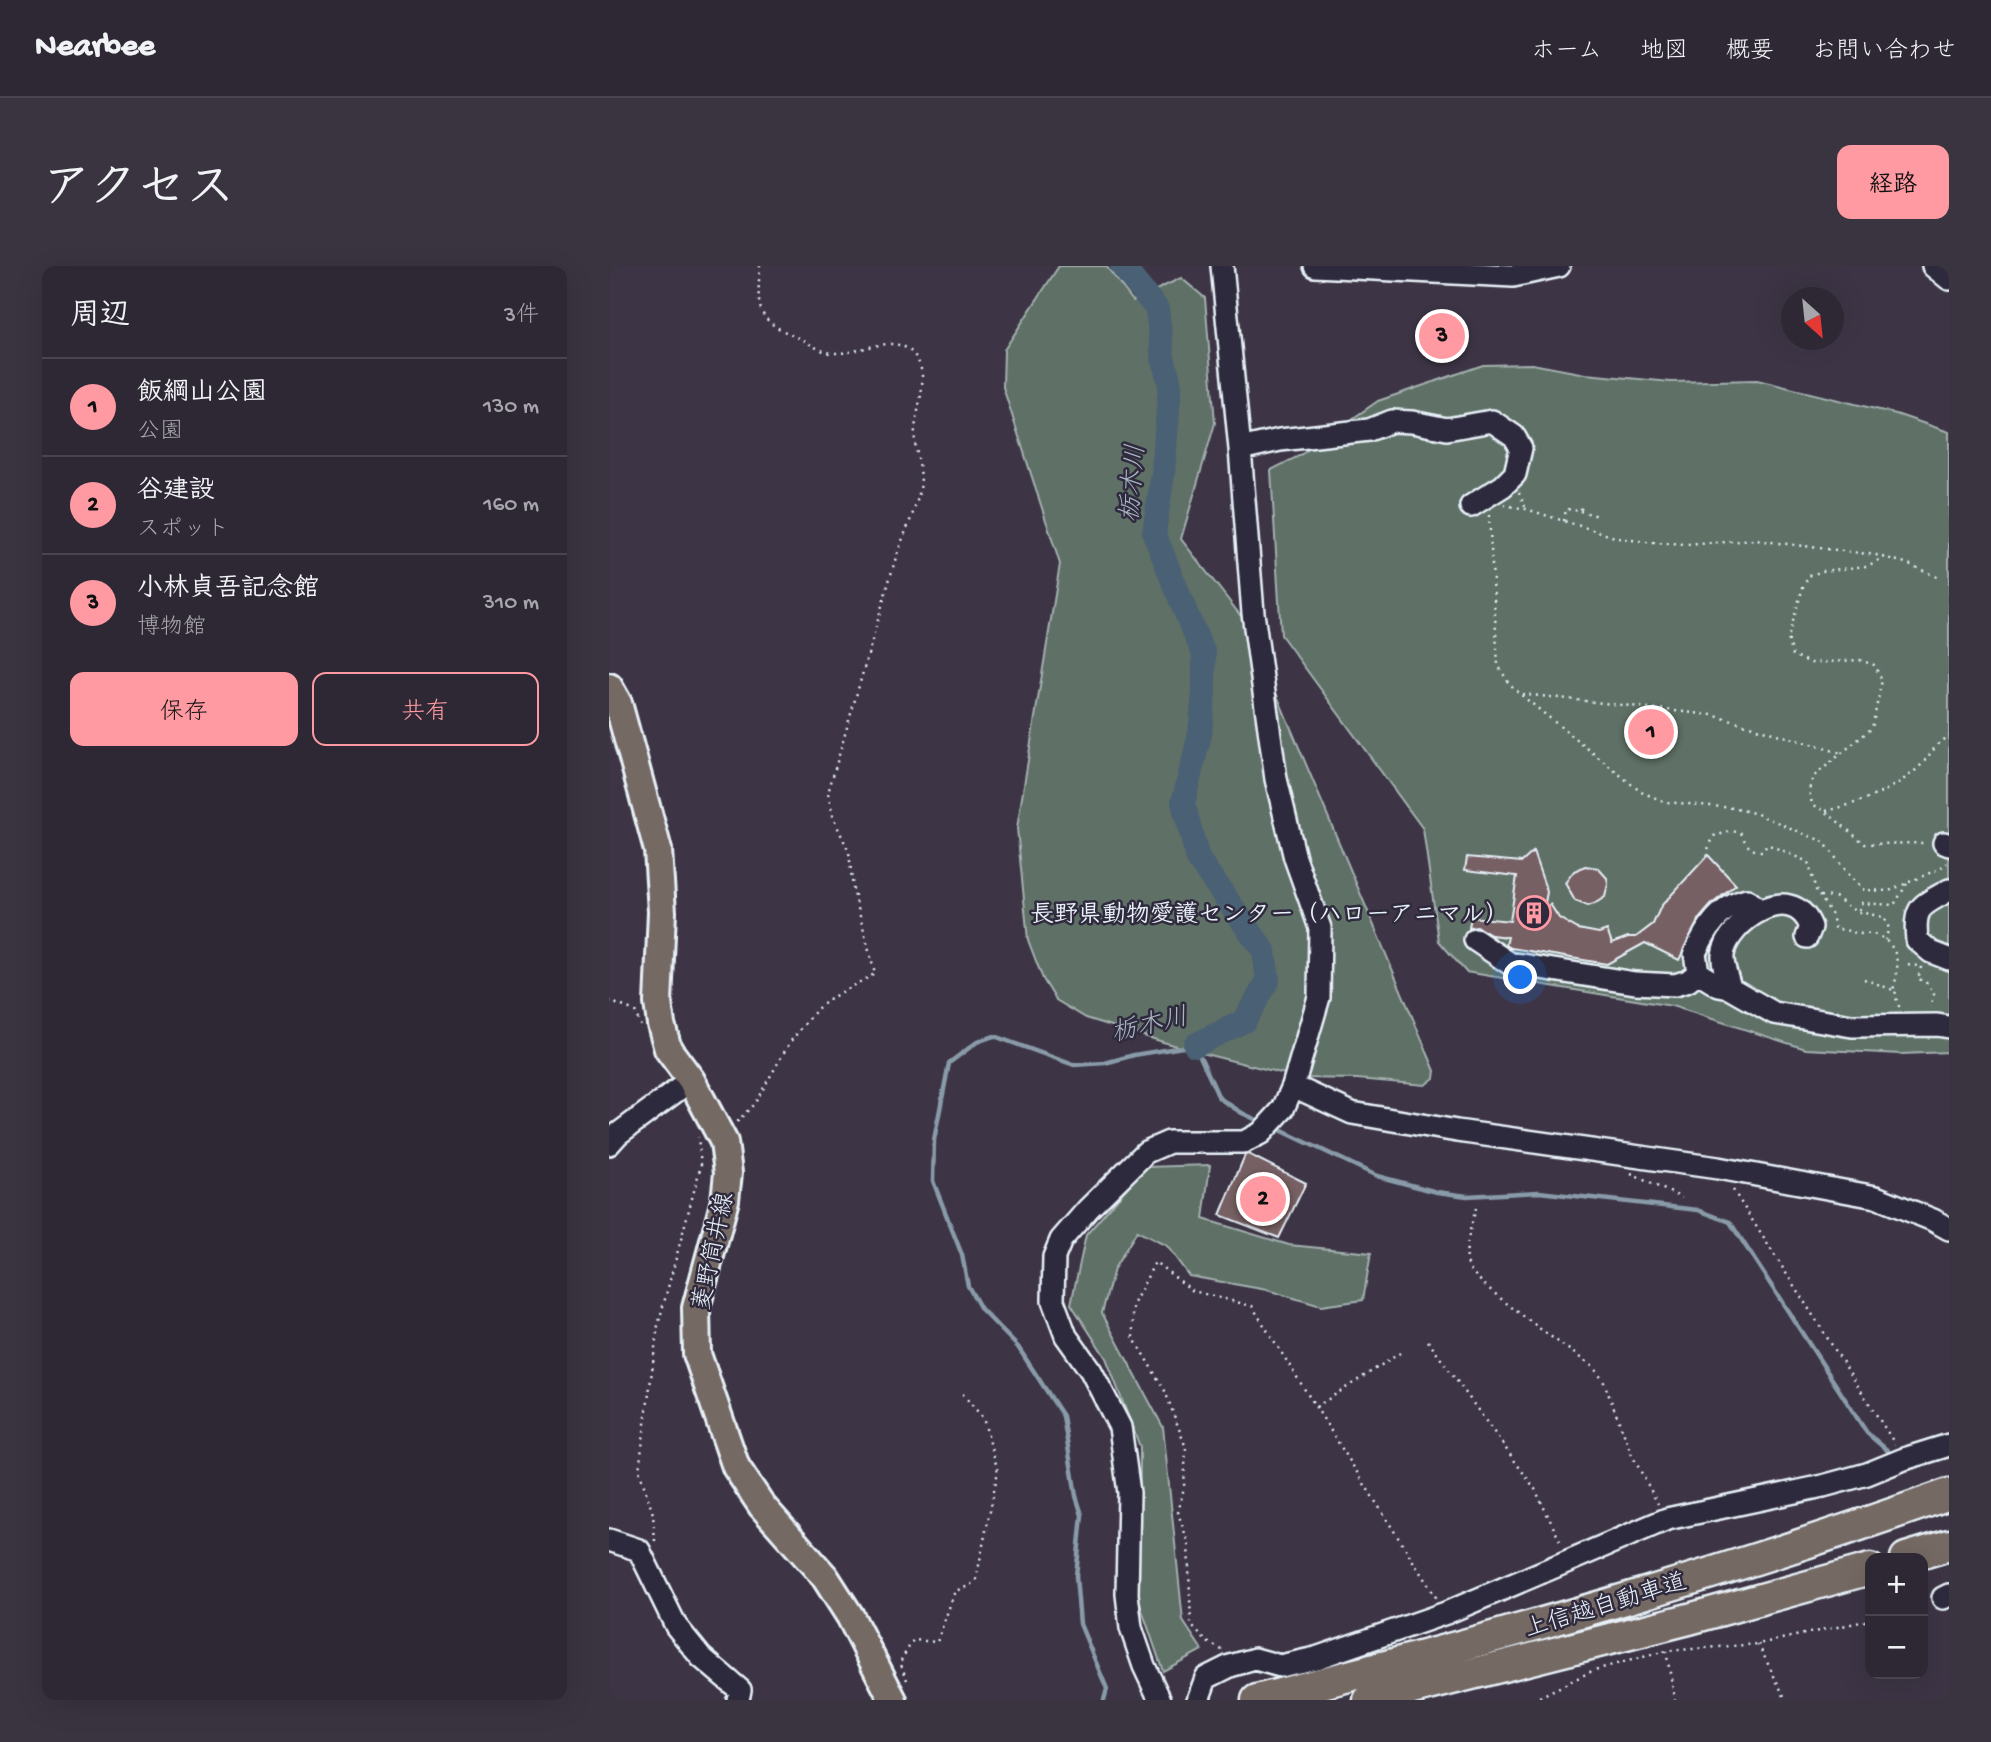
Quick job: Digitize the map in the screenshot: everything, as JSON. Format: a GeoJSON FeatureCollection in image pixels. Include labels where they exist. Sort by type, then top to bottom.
{"type":"FeatureCollection","features":[{"type":"Feature","properties":{"kind":"highway","name":"上信越自動車道"},"geometry":{"type":"LineString","coordinates":[[1257,1700],[1578,1613],[1820,1538],[1949,1494]]}},
{"type":"Feature","properties":{"kind":"highway"},"geometry":{"type":"LineString","coordinates":[[1923,1553],[1949,1545]]}},
{"type":"Feature","properties":{"kind":"highway","name":"上信越自動車道"},"geometry":{"type":"LineString","coordinates":[[1369,1700],[1689,1619],[1865,1570]]}},
{"type":"Feature","properties":{"kind":"main road","name":"菱野筒井線"},"geometry":{"type":"LineString","coordinates":[[609,687],[618,703],[657,850],[662,912],[658,1003],[661,1024],[668,1049],[691,1080],[709,1135],[728,1172],[726,1191],[696,1308],[697,1354],[736,1467],[762,1506],[825,1577],[901,1694]]}},
{"type":"Feature","properties":{"kind":"street"},"geometry":{"type":"LineString","coordinates":[[1160,1700],[1144,1666],[1131,1628],[1127,1594],[1129,1493],[1121,1427],[1091,1371],[1066,1336],[1053,1301],[1053,1257],[1061,1240],[1088,1209],[1146,1152],[1169,1142],[1244,1142],[1261,1133],[1283,1109],[1293,1086],[1319,997],[1320,928],[1296,858],[1276,779],[1253,613],[1222,266]]}},
{"type":"Feature","properties":{"kind":"street"},"geometry":{"type":"LineString","coordinates":[[1315,266],[1513,276],[1559,266]]}},
{"type":"Feature","properties":{"kind":"street"},"geometry":{"type":"LineString","coordinates":[[1933,266],[1949,279]]}},
{"type":"Feature","properties":{"kind":"street"},"geometry":{"type":"LineString","coordinates":[[1240,449],[1280,440],[1369,430],[1392,421],[1447,429],[1492,421],[1514,436],[1521,448],[1517,471],[1479,505]]}},
{"type":"Feature","properties":{"kind":"street"},"geometry":{"type":"LineString","coordinates":[[1949,890],[1926,902],[1914,920],[1917,940],[1931,952],[1949,959]]}},
{"type":"Feature","properties":{"kind":"street"},"geometry":{"type":"LineString","coordinates":[[1759,910],[1747,900],[1732,903],[1718,915],[1695,953],[1698,973],[1774,1013],[1852,1026],[1949,1027]]}},
{"type":"Feature","properties":{"kind":"street"},"geometry":{"type":"LineString","coordinates":[[1730,988],[1723,953],[1732,935],[1759,910],[1776,904],[1797,907],[1806,914],[1811,927],[1807,937]]}},
{"type":"Feature","properties":{"kind":"street"},"geometry":{"type":"LineString","coordinates":[[1475,940],[1509,963],[1635,983],[1675,985],[1688,981],[1698,973]]}},
{"type":"Feature","properties":{"kind":"street"},"geometry":{"type":"LineString","coordinates":[[609,1144],[618,1134],[691,1080]]}},
{"type":"Feature","properties":{"kind":"street"},"geometry":{"type":"LineString","coordinates":[[1293,1086],[1352,1113],[1457,1131],[1718,1168],[1876,1197],[1949,1229]]}},
{"type":"Feature","properties":{"kind":"street"},"geometry":{"type":"LineString","coordinates":[[1198,1700],[1206,1678],[1230,1666],[1255,1659],[1280,1666],[1316,1658],[1446,1613],[1667,1519],[1908,1467],[1949,1445]]}},
{"type":"Feature","properties":{"kind":"street"},"geometry":{"type":"LineString","coordinates":[[609,1540],[639,1550],[676,1626],[701,1657],[740,1690],[738,1700]]}},
{"type":"Feature","properties":{"kind":"path"},"geometry":{"type":"LineString","coordinates":[[639,1550],[655,1547],[653,1514],[639,1469],[658,1325],[709,1135],[744,1117],[790,1042],[818,1008],[839,993],[875,974],[853,889],[849,852],[833,817],[828,793],[898,550],[920,489],[921,472],[915,440],[922,373],[916,357],[900,344],[884,343],[850,353],[831,354],[780,330],[764,317],[757,301],[760,266]]}},
{"type":"Feature","properties":{"kind":"path"},"geometry":{"type":"LineString","coordinates":[[1479,505],[1498,665],[1508,682],[1520,694],[1641,792],[1666,802],[1734,808],[1757,814],[1824,842],[1850,877],[1864,890],[1889,891],[1943,867],[1947,849],[1865,844],[1825,811],[1812,804],[1809,790],[1813,777],[1872,728],[1882,680],[1874,665],[1860,660],[1811,663],[1793,655],[1788,638],[1803,587],[1809,576],[1822,571],[1867,566],[1885,557]]}},
{"type":"Feature","properties":{"kind":"path"},"geometry":{"type":"LineString","coordinates":[[1501,505],[1526,509],[1618,538],[1686,545],[1755,540],[1885,557],[1909,564],[1941,579]]}},
{"type":"Feature","properties":{"kind":"path"},"geometry":{"type":"LineString","coordinates":[[1564,521],[1566,509],[1581,509],[1598,516]]}},
{"type":"Feature","properties":{"kind":"path"},"geometry":{"type":"LineString","coordinates":[[1520,694],[1712,715],[1841,753]]}},
{"type":"Feature","properties":{"kind":"path"},"geometry":{"type":"LineString","coordinates":[[1825,811],[1861,802],[1890,788],[1919,767],[1939,742],[1949,736]]}},
{"type":"Feature","properties":{"kind":"path"},"geometry":{"type":"LineString","coordinates":[[1708,849],[1714,836],[1732,831],[1741,833],[1754,851],[1762,851],[1767,844],[1808,862],[1816,890],[1832,915],[1835,929],[1873,934],[1885,940],[1894,951],[1900,964],[1893,990]]}},
{"type":"Feature","properties":{"kind":"path"},"geometry":{"type":"LineString","coordinates":[[1858,911],[1860,903],[1894,905],[1908,882]]}},
{"type":"Feature","properties":{"kind":"path"},"geometry":{"type":"LineString","coordinates":[[1821,896],[1835,897],[1858,911],[1882,917],[1889,928],[1885,940]]}},
{"type":"Feature","properties":{"kind":"path"},"geometry":{"type":"LineString","coordinates":[[1921,967],[1918,979],[1925,981],[1934,994],[1930,1007],[1925,1012]]}},
{"type":"Feature","properties":{"kind":"path"},"geometry":{"type":"LineString","coordinates":[[1864,979],[1896,991],[1896,1002],[1904,1013]]}},
{"type":"Feature","properties":{"kind":"path"},"geometry":{"type":"LineString","coordinates":[[609,1001],[635,1011],[643,1034]]}},
{"type":"Feature","properties":{"kind":"path"},"geometry":{"type":"LineString","coordinates":[[1599,1151],[1632,1175],[1682,1198]]}},
{"type":"Feature","properties":{"kind":"path"},"geometry":{"type":"LineString","coordinates":[[1718,1168],[1908,1467]]}},
{"type":"Feature","properties":{"kind":"path"},"geometry":{"type":"LineString","coordinates":[[1476,1208],[1466,1254],[1469,1269],[1501,1298],[1593,1367],[1603,1380],[1632,1455],[1667,1519]]}},
{"type":"Feature","properties":{"kind":"path"},"geometry":{"type":"LineString","coordinates":[[1230,1666],[1230,1653],[1207,1642],[1191,1625],[1188,1542],[1178,1513],[1184,1487],[1186,1448],[1165,1391],[1133,1337],[1133,1305],[1155,1262],[1193,1291],[1252,1306],[1446,1613]]}},
{"type":"Feature","properties":{"kind":"path"},"geometry":{"type":"LineString","coordinates":[[1428,1341],[1535,1489],[1570,1560]]}},
{"type":"Feature","properties":{"kind":"path"},"geometry":{"type":"LineString","coordinates":[[1316,1407],[1400,1353]]}},
{"type":"Feature","properties":{"kind":"path"},"geometry":{"type":"LineString","coordinates":[[901,1694],[900,1662],[907,1648],[913,1640],[937,1642],[955,1591],[976,1580],[998,1471],[983,1418],[961,1392]]}},
{"type":"Feature","properties":{"kind":"path"},"geometry":{"type":"LineString","coordinates":[[1533,1700],[1594,1670],[1666,1651],[1758,1644],[1865,1621]]}},
{"type":"Feature","properties":{"kind":"path"},"geometry":{"type":"LineString","coordinates":[[1758,1644],[1786,1700]]}},
{"type":"Feature","properties":{"kind":"path"},"geometry":{"type":"LineString","coordinates":[[1666,1651],[1675,1700]]}},
{"type":"Feature","properties":{"kind":"green space"},"geometry":{"type":"Polygon","coordinates":[[[1059,266],[1106,266],[1133,301],[1181,278],[1205,298],[1215,423],[1181,539],[1247,624],[1435,1071],[1434,1078],[1425,1085],[1357,1079],[1301,1078],[1189,1050],[1086,1018],[1056,1000],[1043,979],[1028,940],[1017,828],[1060,564],[1003,387],[1004,350],[1059,266]]]}},
{"type":"Feature","properties":{"kind":"green space"},"geometry":{"type":"Polygon","coordinates":[[[1532,364],[1585,374],[1671,382],[1757,380],[1896,414],[1949,432],[1949,1052],[1901,1054],[1806,1049],[1672,1006],[1466,972],[1439,941],[1423,829],[1281,635],[1271,470],[1299,456],[1378,401],[1483,365],[1532,364]]]}},
{"type":"Feature","properties":{"kind":"green space"},"geometry":{"type":"Polygon","coordinates":[[[1210,1165],[1203,1219],[1289,1245],[1371,1253],[1363,1300],[1321,1306],[1267,1290],[1189,1276],[1167,1246],[1137,1231],[1114,1269],[1102,1313],[1163,1427],[1183,1621],[1202,1650],[1163,1671],[1139,1601],[1140,1447],[1106,1358],[1071,1304],[1086,1235],[1145,1167],[1210,1165]]]}},
{"type":"Feature","properties":{"kind":"building"},"geometry":{"type":"Polygon","coordinates":[[[1533,852],[1547,892],[1543,913],[1550,904],[1559,918],[1578,929],[1599,933],[1607,930],[1612,943],[1636,937],[1653,924],[1661,906],[1708,855],[1736,885],[1712,904],[1699,919],[1679,960],[1645,943],[1607,964],[1511,948],[1506,945],[1508,937],[1491,935],[1477,927],[1469,928],[1471,917],[1510,921],[1517,876],[1465,870],[1467,857],[1522,862],[1533,852]]]}},
{"type":"Feature","properties":{"kind":"building"},"geometry":{"type":"Polygon","coordinates":[[[1585,866],[1598,868],[1607,878],[1608,884],[1605,897],[1588,906],[1575,901],[1565,883],[1574,871],[1585,866]]]}},
{"type":"Feature","properties":{"kind":"building"},"geometry":{"type":"Polygon","coordinates":[[[1248,1154],[1306,1183],[1279,1238],[1220,1215],[1245,1155],[1248,1154]]]}},
{"type":"Feature","properties":{"kind":"waterway","name":"栃木川"},"geometry":{"type":"LineString","coordinates":[[1122,266],[1157,309],[1163,357],[1170,385],[1163,473],[1154,533],[1204,654],[1200,734],[1183,803],[1198,859],[1264,951],[1268,981],[1244,1021],[1195,1045]]}},
{"type":"Feature","properties":{"kind":"waterway","name":"栃木川"},"geometry":{"type":"LineString","coordinates":[[1104,1700],[1107,1689],[1080,1624],[1076,1576],[1082,1515],[1076,1496],[1063,1416],[1018,1347],[981,1309],[968,1286],[962,1255],[933,1181],[934,1140],[949,1063],[977,1042],[994,1036],[1074,1065],[1105,1063],[1134,1055],[1195,1045],[1219,1098],[1261,1122]]}},
{"type":"Feature","properties":{"kind":"waterway"},"geometry":{"type":"LineString","coordinates":[[1276,1128],[1377,1176],[1437,1192],[1467,1196],[1539,1192],[1698,1210],[1730,1222],[1867,1433],[1888,1451]]}},
{"type":"Feature","properties":{"kind":"place","name":"小林貞吾記念館"},"geometry":{"type":"Point","coordinates":[1442,336]}},
{"type":"Feature","properties":{"kind":"place","name":"飯綱山公園"},"geometry":{"type":"Point","coordinates":[1651,732]}},
{"type":"Feature","properties":{"kind":"place","name":"長野県動物愛護センター（ハローアニマル）"},"geometry":{"type":"Point","coordinates":[1534,913]}},
{"type":"Feature","properties":{"kind":"place","name":"谷建設"},"geometry":{"type":"Point","coordinates":[1263,1199]}}]}
